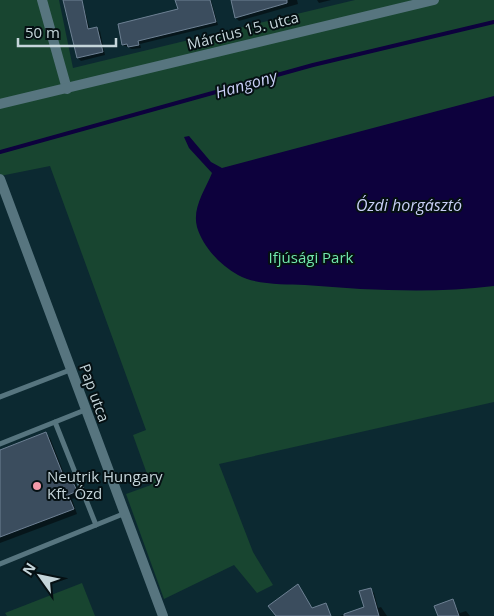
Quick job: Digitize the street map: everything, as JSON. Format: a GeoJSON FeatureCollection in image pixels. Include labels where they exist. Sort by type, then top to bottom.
{"type":"FeatureCollection","features":[{"type":"Feature","properties":{"kind":"street"},"geometry":{"type":"LineString","coordinates":[[42,0],[66,89]]}},
{"type":"Feature","properties":{"kind":"street","name":"Március 15. utca"},"geometry":{"type":"LineString","coordinates":[[0,104],[434,0]]}},
{"type":"Feature","properties":{"kind":"street","name":"Pap utca"},"geometry":{"type":"LineString","coordinates":[[1,183],[84,410],[163,616]]}},
{"type":"Feature","properties":{"kind":"lane"},"geometry":{"type":"LineString","coordinates":[[0,398],[70,370]]}},
{"type":"Feature","properties":{"kind":"lane"},"geometry":{"type":"LineString","coordinates":[[0,444],[84,410]]}},
{"type":"Feature","properties":{"kind":"lane"},"geometry":{"type":"LineString","coordinates":[[54,422],[96,525]]}},
{"type":"Feature","properties":{"kind":"lane"},"geometry":{"type":"LineString","coordinates":[[0,564],[123,514]]}},
{"type":"Feature","properties":{"kind":"green space","name":"Ifjúsági Park"},"geometry":{"type":"Polygon","coordinates":[[[0,0],[59,0],[73,68],[355,0],[494,0],[494,402],[219,464],[253,552],[273,585],[257,593],[234,565],[164,599],[126,494],[151,485],[133,435],[146,430],[50,166],[0,176],[0,0]]]}},
{"type":"Feature","properties":{"kind":"green space"},"geometry":{"type":"Polygon","coordinates":[[[82,583],[95,616],[7,616],[5,613],[82,583]]]}},
{"type":"Feature","properties":{"kind":"water","name":"Ózdi horgásztó"},"geometry":{"type":"Polygon","coordinates":[[[494,96],[494,286],[447,290],[400,290],[253,281],[238,275],[225,266],[203,242],[197,227],[196,213],[212,173],[189,148],[184,137],[189,136],[211,162],[222,168],[494,96]]]}},
{"type":"Feature","properties":{"kind":"building"},"geometry":{"type":"Polygon","coordinates":[[[63,0],[82,0],[88,29],[97,27],[103,52],[77,58],[63,0]]]}},
{"type":"Feature","properties":{"kind":"building"},"geometry":{"type":"Polygon","coordinates":[[[175,0],[210,0],[216,22],[138,41],[139,45],[128,47],[127,44],[122,45],[118,24],[178,9],[175,0]]]}},
{"type":"Feature","properties":{"kind":"building"},"geometry":{"type":"Polygon","coordinates":[[[231,0],[287,0],[287,3],[235,18],[231,0]]]}},
{"type":"Feature","properties":{"kind":"building","name":"Neutrik Hungary Kft. Ózd"},"geometry":{"type":"Polygon","coordinates":[[[46,432],[65,480],[71,478],[77,491],[68,495],[74,509],[0,537],[0,450],[46,432]]]}},
{"type":"Feature","properties":{"kind":"building"},"geometry":{"type":"Polygon","coordinates":[[[298,584],[312,608],[326,603],[331,616],[276,616],[268,606],[298,584]]]}},
{"type":"Feature","properties":{"kind":"building"},"geometry":{"type":"Polygon","coordinates":[[[371,588],[379,616],[344,616],[344,614],[364,607],[359,591],[371,588]]]}},
{"type":"Feature","properties":{"kind":"building"},"geometry":{"type":"Polygon","coordinates":[[[453,599],[459,616],[438,616],[434,606],[453,599]]]}},
{"type":"Feature","properties":{"kind":"waterway","name":"Hangony"},"geometry":{"type":"LineString","coordinates":[[0,152],[313,65],[494,22]]}},
{"type":"Feature","properties":{"kind":"place","name":"Neutrik Hungary Kft. Ózd"},"geometry":{"type":"Point","coordinates":[37,486]}}]}
